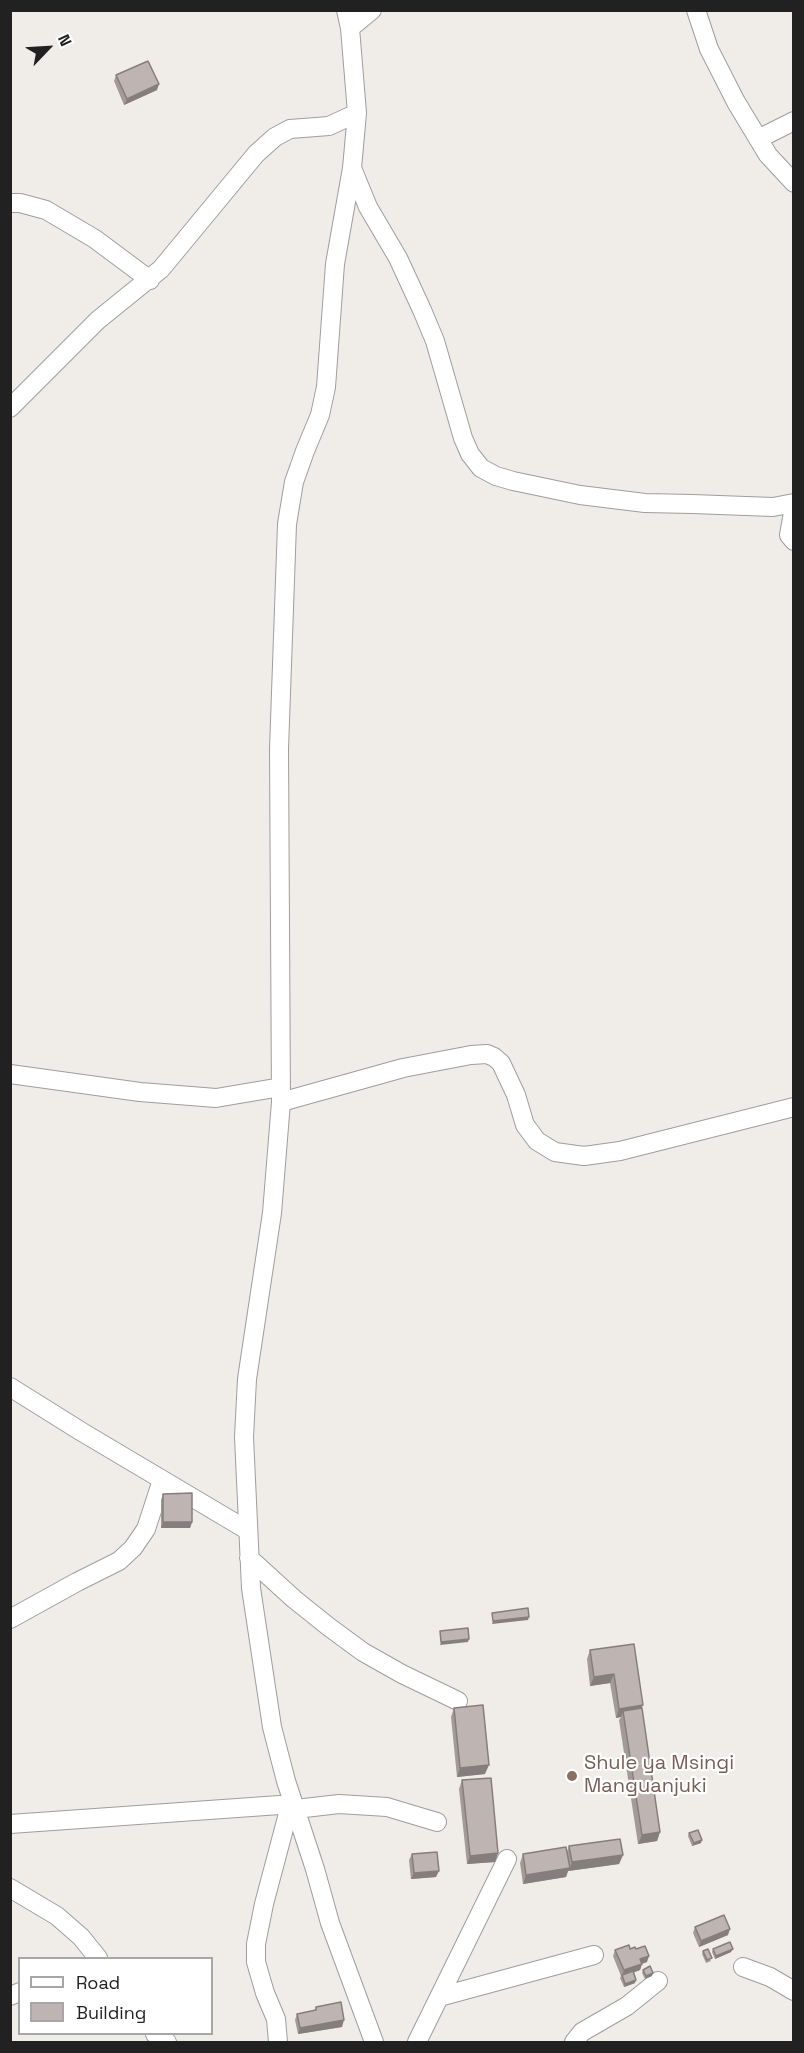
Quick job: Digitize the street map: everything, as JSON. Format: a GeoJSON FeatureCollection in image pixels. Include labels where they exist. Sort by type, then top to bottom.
{"type":"FeatureCollection","features":[{"type":"Feature","properties":{"kind":"street"},"geometry":{"type":"LineString","coordinates":[[372,10],[348,19],[357,114],[352,168],[335,264],[326,387],[320,415],[294,482],[287,524],[279,749],[281,1095],[272,1213],[247,1379],[244,1437],[251,1588],[272,1728],[293,1806],[330,1923],[374,2043]]}},
{"type":"Feature","properties":{"kind":"street"},"geometry":{"type":"LineString","coordinates":[[696,10],[709,49],[736,102],[768,155],[794,183]]}},
{"type":"Feature","properties":{"kind":"street"},"geometry":{"type":"LineString","coordinates":[[10,408],[98,320],[161,269],[256,154],[275,137],[290,129],[329,126],[357,114]]}},
{"type":"Feature","properties":{"kind":"street"},"geometry":{"type":"LineString","coordinates":[[758,139],[794,121]]}},
{"type":"Feature","properties":{"kind":"street"},"geometry":{"type":"LineString","coordinates":[[352,168],[368,207],[398,258],[422,310],[435,340],[463,438],[470,454],[482,468],[496,476],[513,481],[580,495],[645,502],[773,507],[794,505],[789,535],[794,541]]}},
{"type":"Feature","properties":{"kind":"street"},"geometry":{"type":"LineString","coordinates":[[10,203],[20,203],[46,210],[95,239],[150,280]]}},
{"type":"Feature","properties":{"kind":"street"},"geometry":{"type":"LineString","coordinates":[[10,1074],[141,1092],[216,1098],[281,1095],[403,1068],[487,1054],[501,1063],[516,1095],[525,1125],[537,1141],[555,1152],[584,1156],[620,1151],[794,1107]]}},
{"type":"Feature","properties":{"kind":"street"},"geometry":{"type":"LineString","coordinates":[[10,1387],[247,1530]]}},
{"type":"Feature","properties":{"kind":"street"},"geometry":{"type":"LineString","coordinates":[[10,1619],[77,1581],[119,1561],[134,1548],[146,1529],[162,1479]]}},
{"type":"Feature","properties":{"kind":"street"},"geometry":{"type":"LineString","coordinates":[[249,1558],[294,1599],[363,1652],[458,1701]]}},
{"type":"Feature","properties":{"kind":"street"},"geometry":{"type":"LineString","coordinates":[[10,1824],[339,1804],[387,1807],[410,1812],[437,1822]]}},
{"type":"Feature","properties":{"kind":"street"},"geometry":{"type":"LineString","coordinates":[[278,2043],[276,2019],[256,1962],[256,1944],[264,1904],[293,1806]]}},
{"type":"Feature","properties":{"kind":"street"},"geometry":{"type":"LineString","coordinates":[[417,2043],[507,1859]]}},
{"type":"Feature","properties":{"kind":"street"},"geometry":{"type":"LineString","coordinates":[[10,1888],[57,1916],[81,1937],[96,1957]]}},
{"type":"Feature","properties":{"kind":"street"},"geometry":{"type":"LineString","coordinates":[[439,1997],[594,1955]]}},
{"type":"Feature","properties":{"kind":"street"},"geometry":{"type":"LineString","coordinates":[[743,1967],[770,1977],[794,1991]]}},
{"type":"Feature","properties":{"kind":"street"},"geometry":{"type":"LineString","coordinates":[[574,2043],[582,2032],[627,2006],[658,1981]]}},
{"type":"Feature","properties":{"kind":"building"},"geometry":{"type":"Polygon","coordinates":[[[148,61],[159,84],[127,99],[116,75],[148,61]]]}},
{"type":"Feature","properties":{"kind":"building"},"geometry":{"type":"Polygon","coordinates":[[[192,1493],[192,1522],[163,1522],[163,1494],[192,1493]]]}},
{"type":"Feature","properties":{"kind":"building"},"geometry":{"type":"Polygon","coordinates":[[[528,1608],[529,1617],[493,1621],[492,1613],[528,1608]]]}},
{"type":"Feature","properties":{"kind":"building"},"geometry":{"type":"Polygon","coordinates":[[[468,1628],[469,1639],[441,1642],[440,1631],[468,1628]]]}},
{"type":"Feature","properties":{"kind":"building"},"geometry":{"type":"Polygon","coordinates":[[[634,1644],[643,1705],[619,1709],[614,1674],[594,1677],[590,1650],[634,1644]]]}},
{"type":"Feature","properties":{"kind":"building"},"geometry":{"type":"Polygon","coordinates":[[[483,1705],[489,1765],[460,1768],[454,1708],[483,1705]]]}},
{"type":"Feature","properties":{"kind":"building"},"geometry":{"type":"Polygon","coordinates":[[[642,1708],[660,1832],[642,1835],[623,1711],[642,1708]]]}},
{"type":"Feature","properties":{"kind":"building"},"geometry":{"type":"Polygon","coordinates":[[[491,1778],[498,1853],[470,1856],[462,1780],[491,1778]]]}},
{"type":"Feature","properties":{"kind":"building"},"geometry":{"type":"Polygon","coordinates":[[[698,1830],[702,1840],[694,1843],[689,1833],[698,1830]]]}},
{"type":"Feature","properties":{"kind":"building"},"geometry":{"type":"Polygon","coordinates":[[[620,1839],[623,1855],[572,1862],[569,1846],[620,1839]]]}},
{"type":"Feature","properties":{"kind":"building"},"geometry":{"type":"Polygon","coordinates":[[[566,1847],[570,1868],[526,1875],[523,1854],[566,1847]]]}},
{"type":"Feature","properties":{"kind":"building"},"geometry":{"type":"Polygon","coordinates":[[[437,1852],[439,1871],[414,1873],[412,1854],[437,1852]]]}},
{"type":"Feature","properties":{"kind":"building"},"geometry":{"type":"Polygon","coordinates":[[[724,1915],[730,1929],[701,1941],[695,1927],[724,1915]]]}},
{"type":"Feature","properties":{"kind":"building"},"geometry":{"type":"Polygon","coordinates":[[[730,1942],[733,1949],[716,1956],[713,1949],[730,1942]]]}},
{"type":"Feature","properties":{"kind":"building"},"geometry":{"type":"Polygon","coordinates":[[[629,1945],[630,1949],[645,1946],[649,1956],[640,1959],[642,1964],[624,1970],[615,1950],[629,1945]]]}},
{"type":"Feature","properties":{"kind":"building"},"geometry":{"type":"Polygon","coordinates":[[[708,1949],[712,1958],[707,1960],[703,1951],[708,1949]]]}},
{"type":"Feature","properties":{"kind":"building"},"geometry":{"type":"Polygon","coordinates":[[[650,1966],[653,1973],[646,1976],[643,1970],[650,1966]]]}},
{"type":"Feature","properties":{"kind":"building"},"geometry":{"type":"Polygon","coordinates":[[[633,1971],[636,1980],[625,1984],[622,1975],[633,1971]]]}},
{"type":"Feature","properties":{"kind":"building"},"geometry":{"type":"Polygon","coordinates":[[[341,2002],[344,2020],[300,2028],[297,2014],[341,2002]]]}},
{"type":"Feature","properties":{"kind":"place","name":"Shule ya Msingi Manguanjuki"},"geometry":{"type":"Point","coordinates":[572,1776]}}]}
